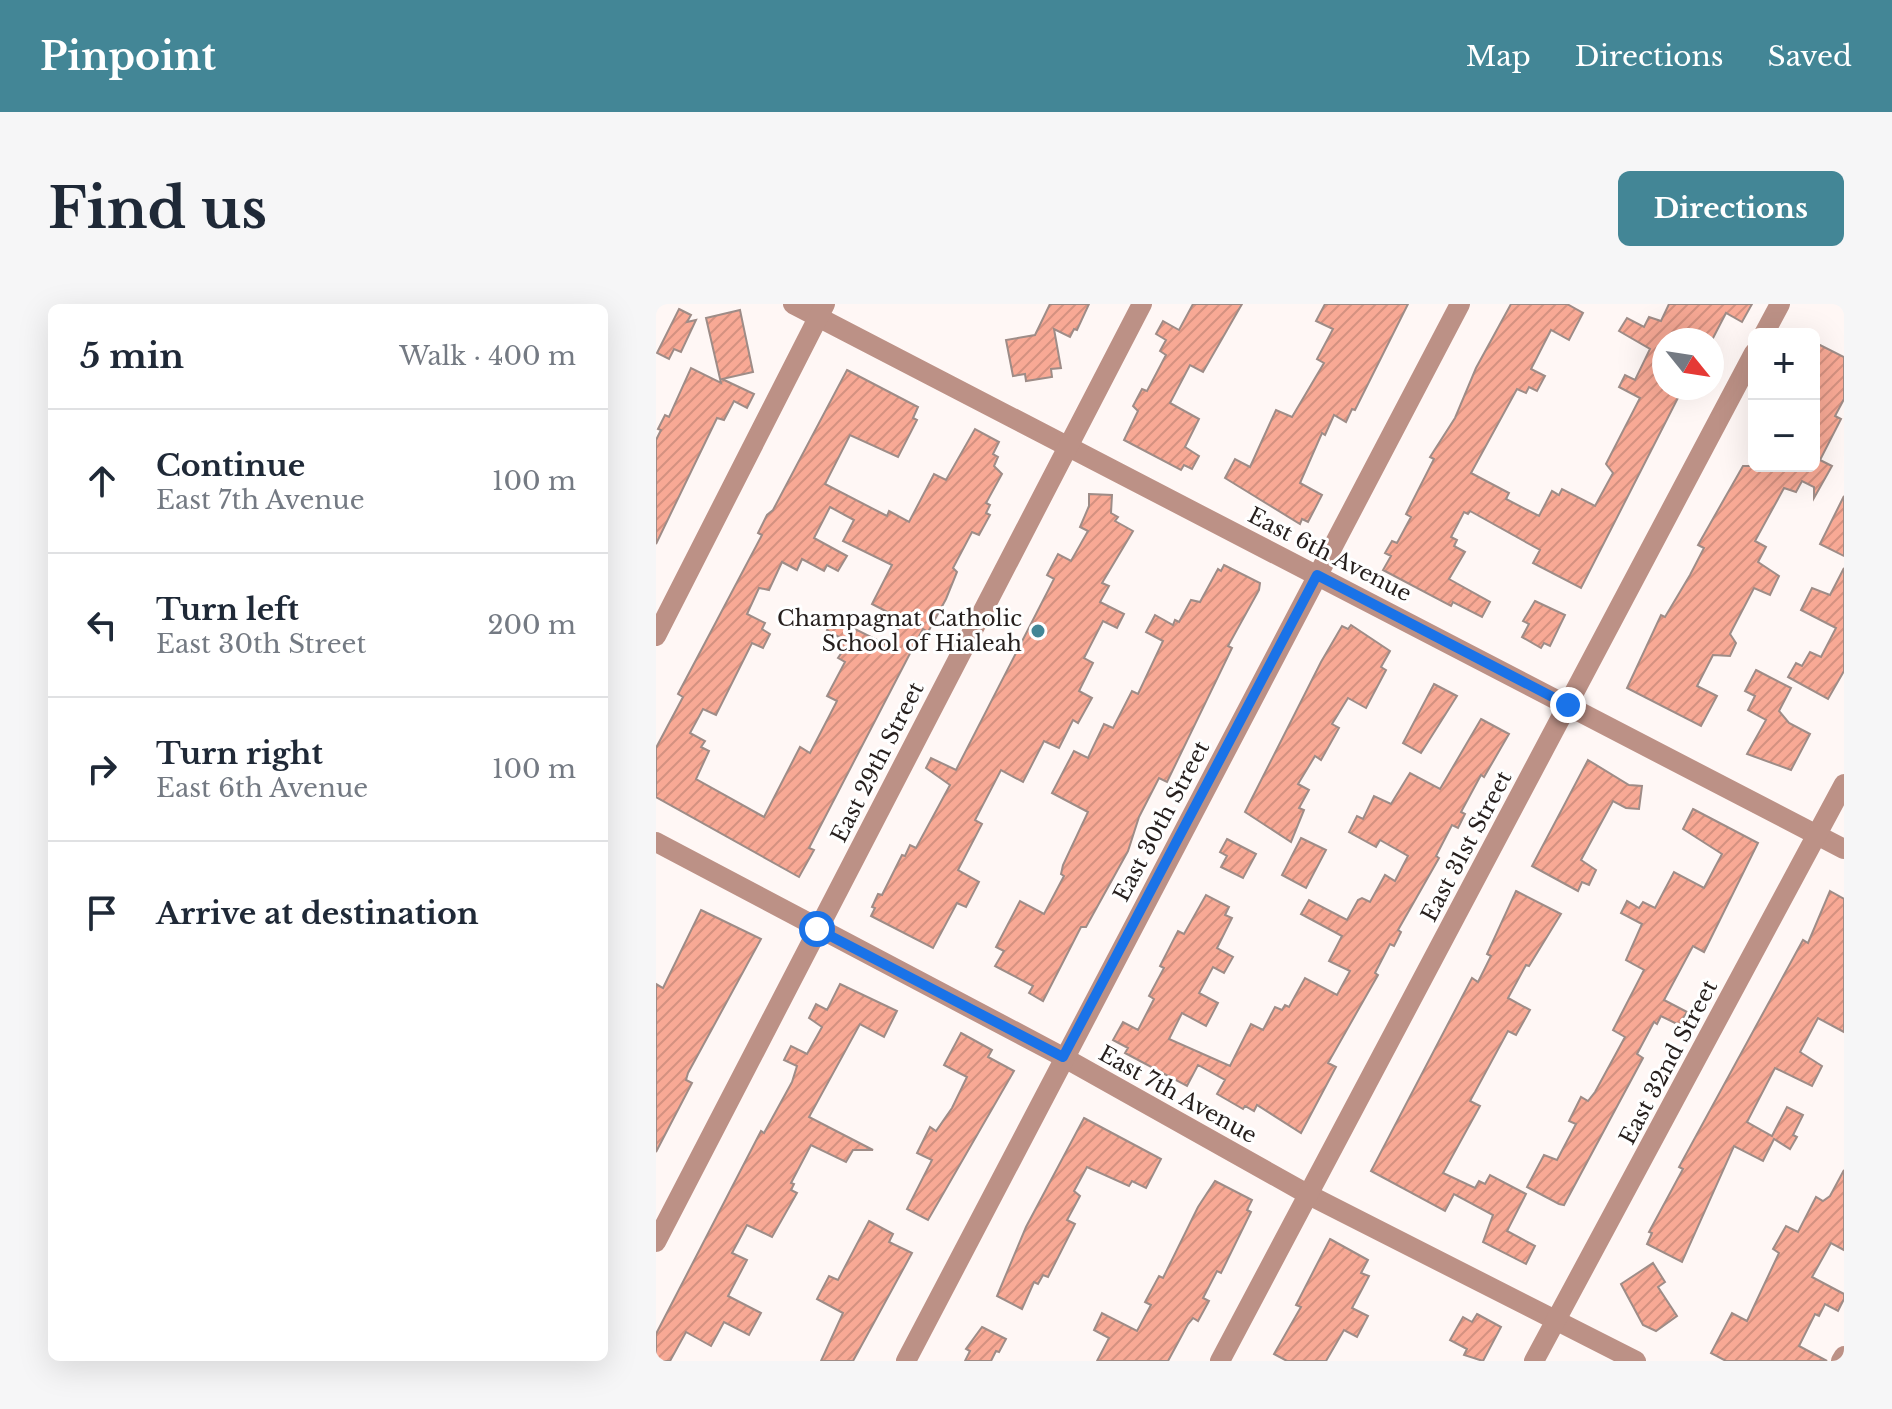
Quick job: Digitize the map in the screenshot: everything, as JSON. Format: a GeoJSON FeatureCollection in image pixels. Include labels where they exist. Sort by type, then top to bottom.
{"type":"FeatureCollection","features":[{"type":"Feature","properties":{"kind":"street","name":"East 6th Avenue"},"geometry":{"type":"LineString","coordinates":[[793,304],[822,311],[1068,446],[1844,849]]}},
{"type":"Feature","properties":{"kind":"street","name":"East 29th Street"},"geometry":{"type":"LineString","coordinates":[[656,1242],[1142,304]]}},
{"type":"Feature","properties":{"kind":"street","name":"East 30th Street"},"geometry":{"type":"LineString","coordinates":[[906,1361],[1460,304]]}},
{"type":"Feature","properties":{"kind":"street"},"geometry":{"type":"LineString","coordinates":[[1767,328],[1780,304]]}},
{"type":"Feature","properties":{"kind":"street"},"geometry":{"type":"LineString","coordinates":[[656,636],[822,311]]}},
{"type":"Feature","properties":{"kind":"street","name":"East 31st Street"},"geometry":{"type":"LineString","coordinates":[[1220,1361],[1748,364]]}},
{"type":"Feature","properties":{"kind":"street","name":"East 32nd Street"},"geometry":{"type":"LineString","coordinates":[[1534,1361],[1844,784]]}},
{"type":"Feature","properties":{"kind":"street","name":"East 7th Avenue"},"geometry":{"type":"LineString","coordinates":[[656,842],[1063,1057],[1309,1195],[1557,1318],[1636,1361]]}},
{"type":"Feature","properties":{"kind":"street"},"geometry":{"type":"LineString","coordinates":[[1841,1361],[1844,1356]]}},
{"type":"Feature","properties":{"kind":"building"},"geometry":{"type":"Polygon","coordinates":[[[1050,304],[1089,304],[1077,330],[1074,329],[1070,337],[1054,329],[1061,368],[1051,369],[1052,377],[1026,381],[1025,374],[1013,376],[1006,340],[1035,335],[1050,304]]]}},
{"type":"Feature","properties":{"kind":"building"},"geometry":{"type":"Polygon","coordinates":[[[1193,304],[1242,304],[1203,372],[1190,365],[1170,403],[1199,419],[1185,447],[1199,456],[1192,469],[1184,465],[1181,470],[1124,440],[1138,411],[1133,406],[1142,389],[1147,391],[1166,355],[1160,351],[1166,340],[1156,334],[1163,321],[1179,330],[1193,304]]]}},
{"type":"Feature","properties":{"kind":"building"},"geometry":{"type":"Polygon","coordinates":[[[1325,304],[1408,304],[1355,410],[1352,409],[1346,422],[1334,415],[1325,435],[1322,433],[1300,483],[1322,495],[1308,522],[1302,519],[1300,524],[1225,478],[1235,459],[1250,467],[1276,410],[1292,417],[1324,363],[1317,359],[1333,329],[1316,321],[1325,304]]]}},
{"type":"Feature","properties":{"kind":"building"},"geometry":{"type":"Polygon","coordinates":[[[1511,304],[1567,304],[1583,313],[1569,340],[1551,330],[1531,369],[1545,376],[1537,391],[1529,387],[1526,393],[1517,389],[1471,473],[1509,493],[1506,499],[1539,516],[1552,491],[1559,495],[1562,489],[1595,506],[1613,473],[1606,464],[1640,398],[1619,387],[1625,375],[1635,380],[1650,349],[1619,331],[1627,318],[1644,327],[1649,317],[1661,321],[1669,304],[1752,304],[1742,322],[1726,313],[1718,328],[1652,328],[1652,400],[1677,400],[1581,588],[1533,563],[1540,550],[1470,511],[1468,514],[1464,512],[1451,537],[1457,540],[1454,546],[1465,552],[1449,579],[1490,602],[1482,617],[1453,602],[1451,606],[1383,570],[1391,556],[1385,553],[1392,541],[1397,543],[1411,517],[1406,514],[1434,459],[1430,457],[1455,418],[1476,368],[1511,304]]]}},
{"type":"Feature","properties":{"kind":"building"},"geometry":{"type":"Polygon","coordinates":[[[679,309],[691,315],[687,322],[696,320],[681,352],[674,349],[669,359],[657,353],[679,309]]]}},
{"type":"Feature","properties":{"kind":"building"},"geometry":{"type":"Polygon","coordinates":[[[740,310],[753,372],[722,379],[754,394],[747,408],[734,401],[724,420],[717,418],[656,544],[656,440],[661,430],[658,429],[665,415],[669,417],[691,368],[721,383],[706,318],[740,310]]]}},
{"type":"Feature","properties":{"kind":"building"},"geometry":{"type":"Polygon","coordinates":[[[1820,345],[1844,357],[1844,399],[1835,416],[1841,419],[1820,460],[1820,345]]]}},
{"type":"Feature","properties":{"kind":"building"},"geometry":{"type":"Polygon","coordinates":[[[847,370],[918,407],[913,418],[917,420],[898,457],[850,435],[825,484],[887,516],[889,511],[909,522],[934,474],[946,480],[975,429],[999,442],[993,454],[998,457],[994,466],[1002,474],[986,503],[990,505],[986,513],[990,515],[979,535],[972,532],[953,568],[957,572],[946,599],[928,632],[923,629],[917,640],[809,848],[814,850],[799,877],[656,797],[656,748],[683,697],[678,694],[762,535],[758,533],[767,515],[773,510],[847,370]],[[830,507],[814,538],[847,556],[838,571],[827,565],[824,571],[802,559],[797,570],[782,562],[769,590],[759,588],[747,614],[765,623],[762,629],[770,634],[763,648],[752,643],[716,715],[703,709],[690,733],[705,741],[701,747],[709,751],[696,779],[764,817],[800,747],[810,753],[837,701],[827,696],[845,662],[838,658],[842,652],[834,648],[839,637],[827,630],[833,618],[889,646],[903,620],[872,604],[892,565],[843,541],[854,520],[830,507]]]}},
{"type":"Feature","properties":{"kind":"building"},"geometry":{"type":"Polygon","coordinates":[[[1820,460],[1832,466],[1814,498],[1814,487],[1802,481],[1796,492],[1784,488],[1755,541],[1766,547],[1758,562],[1779,576],[1770,595],[1754,588],[1730,634],[1736,643],[1730,656],[1713,655],[1697,686],[1717,696],[1701,726],[1627,688],[1661,615],[1665,617],[1690,575],[1704,548],[1698,545],[1743,466],[1748,466],[1748,472],[1820,472],[1820,460]]]}},
{"type":"Feature","properties":{"kind":"building"},"geometry":{"type":"Polygon","coordinates":[[[1089,494],[1112,495],[1111,513],[1118,517],[1115,521],[1133,531],[1102,583],[1109,586],[1100,602],[1124,614],[1117,628],[1103,621],[1084,658],[1093,663],[1079,691],[1092,698],[1078,723],[1073,720],[1059,748],[1044,741],[1023,782],[1001,770],[975,820],[982,824],[958,870],[979,882],[966,907],[957,903],[933,948],[871,916],[875,908],[872,907],[878,894],[882,895],[902,855],[905,856],[910,845],[916,848],[950,785],[926,768],[931,758],[956,770],[1054,579],[1047,575],[1058,554],[1071,561],[1088,531],[1080,527],[1089,506],[1089,494]]]}},
{"type":"Feature","properties":{"kind":"building"},"geometry":{"type":"Polygon","coordinates":[[[1844,496],[1844,556],[1820,544],[1844,496]]]}},
{"type":"Feature","properties":{"kind":"building"},"geometry":{"type":"Polygon","coordinates":[[[1224,565],[1260,583],[1259,590],[1228,646],[1232,648],[1167,782],[1159,778],[1139,817],[1128,851],[1086,927],[1081,927],[1043,1001],[1029,993],[1033,986],[995,966],[1004,951],[996,947],[1020,901],[1044,914],[1064,876],[1061,874],[1063,865],[1088,812],[1052,793],[1074,751],[1088,758],[1104,724],[1113,728],[1132,691],[1138,694],[1163,641],[1146,632],[1155,615],[1173,625],[1175,620],[1179,622],[1191,600],[1200,602],[1218,569],[1221,571],[1224,565]]]}},
{"type":"Feature","properties":{"kind":"building"},"geometry":{"type":"Polygon","coordinates":[[[1844,568],[1844,671],[1828,699],[1788,677],[1796,663],[1802,666],[1810,652],[1821,657],[1836,628],[1801,610],[1812,588],[1830,595],[1844,568]]]}},
{"type":"Feature","properties":{"kind":"building"},"geometry":{"type":"Polygon","coordinates":[[[1535,601],[1565,615],[1550,646],[1544,643],[1541,648],[1522,637],[1529,624],[1523,621],[1535,601]]]}},
{"type":"Feature","properties":{"kind":"building"},"geometry":{"type":"Polygon","coordinates":[[[1351,625],[1390,651],[1381,667],[1386,670],[1366,708],[1348,698],[1332,724],[1339,728],[1321,760],[1315,756],[1298,784],[1309,790],[1299,808],[1304,810],[1291,842],[1245,812],[1321,662],[1342,626],[1348,629],[1351,625]]]}},
{"type":"Feature","properties":{"kind":"building"},"geometry":{"type":"Polygon","coordinates":[[[1756,670],[1791,688],[1779,711],[1789,723],[1810,734],[1791,770],[1747,754],[1766,720],[1748,710],[1755,696],[1745,691],[1756,670]]]}},
{"type":"Feature","properties":{"kind":"building"},"geometry":{"type":"Polygon","coordinates":[[[1434,684],[1457,696],[1421,753],[1403,743],[1434,684]]]}},
{"type":"Feature","properties":{"kind":"building"},"geometry":{"type":"Polygon","coordinates":[[[1481,719],[1509,734],[1484,777],[1481,775],[1461,812],[1465,814],[1458,828],[1452,825],[1436,856],[1439,858],[1398,930],[1401,932],[1394,946],[1390,944],[1375,973],[1378,975],[1328,1063],[1336,1067],[1301,1133],[1257,1105],[1254,1111],[1245,1106],[1243,1109],[1217,1094],[1225,1080],[1198,1065],[1187,1086],[1125,1053],[1128,1048],[1113,1040],[1123,1022],[1138,1030],[1154,999],[1149,996],[1164,968],[1160,966],[1178,931],[1184,934],[1206,895],[1229,907],[1225,915],[1232,918],[1217,948],[1233,957],[1224,973],[1213,967],[1199,993],[1218,1003],[1206,1026],[1182,1013],[1169,1039],[1230,1066],[1251,1024],[1263,1030],[1275,1007],[1282,1010],[1285,1005],[1289,1007],[1305,978],[1337,995],[1350,971],[1329,961],[1342,936],[1301,914],[1309,900],[1347,920],[1358,900],[1362,898],[1370,902],[1385,875],[1395,881],[1408,856],[1380,840],[1376,847],[1349,832],[1357,816],[1363,819],[1374,796],[1391,804],[1410,773],[1440,789],[1481,719]]]}},
{"type":"Feature","properties":{"kind":"building"},"geometry":{"type":"Polygon","coordinates":[[[1588,760],[1629,785],[1642,786],[1639,809],[1626,808],[1613,801],[1581,860],[1596,870],[1589,885],[1582,882],[1578,891],[1532,866],[1588,760]]]}},
{"type":"Feature","properties":{"kind":"building"},"geometry":{"type":"Polygon","coordinates":[[[1693,809],[1758,843],[1704,952],[1693,946],[1664,1000],[1687,1012],[1679,1025],[1661,1016],[1657,1024],[1654,1022],[1637,1054],[1643,1058],[1564,1205],[1559,1204],[1527,1187],[1544,1155],[1557,1160],[1576,1124],[1569,1121],[1581,1097],[1588,1101],[1595,1092],[1625,1037],[1613,1030],[1644,970],[1626,960],[1642,924],[1621,913],[1627,901],[1639,908],[1643,902],[1655,908],[1674,872],[1704,888],[1722,854],[1683,829],[1693,809]]]}},
{"type":"Feature","properties":{"kind":"building"},"geometry":{"type":"Polygon","coordinates":[[[1301,838],[1326,850],[1306,888],[1282,875],[1301,838]]]}},
{"type":"Feature","properties":{"kind":"building"},"geometry":{"type":"Polygon","coordinates":[[[1227,839],[1256,854],[1243,878],[1221,867],[1227,856],[1220,852],[1227,839]]]}},
{"type":"Feature","properties":{"kind":"building"},"geometry":{"type":"Polygon","coordinates":[[[1516,891],[1561,914],[1508,998],[1530,1010],[1516,1035],[1508,1031],[1470,1101],[1480,1106],[1443,1173],[1475,1188],[1479,1181],[1485,1184],[1490,1175],[1526,1194],[1507,1231],[1535,1246],[1526,1264],[1483,1242],[1493,1215],[1454,1194],[1445,1211],[1371,1171],[1472,978],[1478,982],[1491,956],[1487,954],[1516,891]]]}},
{"type":"Feature","properties":{"kind":"building"},"geometry":{"type":"Polygon","coordinates":[[[1830,891],[1844,899],[1844,1032],[1818,1018],[1800,1052],[1822,1066],[1812,1086],[1775,1068],[1747,1122],[1772,1136],[1787,1107],[1803,1115],[1793,1135],[1797,1137],[1790,1149],[1774,1139],[1763,1161],[1734,1146],[1682,1262],[1647,1244],[1652,1233],[1649,1232],[1683,1169],[1679,1167],[1803,940],[1808,943],[1830,891]]]}},
{"type":"Feature","properties":{"kind":"building"},"geometry":{"type":"Polygon","coordinates":[[[701,910],[761,939],[688,1073],[686,1080],[692,1083],[656,1152],[656,984],[663,988],[701,910]]]}},
{"type":"Feature","properties":{"kind":"building"},"geometry":{"type":"Polygon","coordinates":[[[840,984],[897,1011],[884,1037],[860,1024],[809,1117],[873,1150],[853,1150],[846,1162],[811,1145],[791,1183],[794,1184],[791,1190],[797,1193],[772,1237],[747,1225],[732,1253],[747,1260],[728,1296],[761,1313],[749,1335],[724,1322],[711,1346],[686,1332],[670,1361],[656,1361],[656,1334],[761,1131],[764,1133],[792,1082],[797,1066],[784,1060],[791,1046],[807,1054],[822,1027],[809,1018],[816,1004],[827,1010],[840,984]]]}},
{"type":"Feature","properties":{"kind":"building"},"geometry":{"type":"Polygon","coordinates":[[[961,1033],[992,1050],[988,1057],[1014,1071],[928,1220],[907,1209],[932,1160],[917,1153],[930,1127],[936,1131],[952,1108],[967,1077],[944,1065],[961,1033]]]}},
{"type":"Feature","properties":{"kind":"building"},"geometry":{"type":"Polygon","coordinates":[[[1084,1118],[1161,1159],[1146,1188],[1132,1181],[1129,1186],[1087,1167],[1074,1191],[1080,1196],[1067,1220],[1075,1224],[1048,1277],[1043,1275],[1038,1284],[1034,1282],[1022,1309],[997,1296],[1026,1227],[1084,1118]]]}},
{"type":"Feature","properties":{"kind":"building"},"geometry":{"type":"Polygon","coordinates":[[[1844,1170],[1844,1250],[1831,1243],[1812,1277],[1844,1294],[1844,1299],[1838,1311],[1825,1304],[1819,1316],[1815,1314],[1799,1346],[1827,1361],[1726,1361],[1711,1353],[1732,1313],[1747,1321],[1779,1253],[1773,1249],[1786,1226],[1798,1232],[1816,1197],[1823,1201],[1830,1196],[1844,1170]]]}},
{"type":"Feature","properties":{"kind":"building"},"geometry":{"type":"Polygon","coordinates":[[[1215,1181],[1252,1200],[1247,1210],[1251,1212],[1221,1273],[1217,1271],[1203,1298],[1209,1301],[1198,1321],[1193,1318],[1188,1324],[1168,1361],[1097,1361],[1109,1338],[1094,1330],[1102,1313],[1137,1331],[1151,1305],[1145,1302],[1159,1276],[1163,1278],[1198,1207],[1215,1181]]]}},
{"type":"Feature","properties":{"kind":"building"},"geometry":{"type":"Polygon","coordinates":[[[869,1221],[893,1234],[889,1242],[912,1253],[853,1361],[821,1361],[843,1313],[817,1299],[829,1276],[838,1280],[869,1221]]]}},
{"type":"Feature","properties":{"kind":"building"},"geometry":{"type":"Polygon","coordinates":[[[1330,1239],[1368,1260],[1361,1273],[1369,1276],[1352,1308],[1368,1316],[1357,1337],[1344,1330],[1326,1361],[1287,1361],[1274,1354],[1301,1307],[1296,1305],[1330,1239]]]}},
{"type":"Feature","properties":{"kind":"building"},"geometry":{"type":"Polygon","coordinates":[[[1653,1263],[1665,1282],[1658,1287],[1677,1316],[1656,1331],[1643,1325],[1621,1284],[1653,1263]]]}},
{"type":"Feature","properties":{"kind":"building"},"geometry":{"type":"Polygon","coordinates":[[[1477,1314],[1501,1327],[1483,1361],[1464,1355],[1467,1349],[1450,1340],[1463,1317],[1472,1322],[1477,1314]]]}},
{"type":"Feature","properties":{"kind":"building"},"geometry":{"type":"Polygon","coordinates":[[[982,1327],[1006,1339],[991,1361],[965,1361],[970,1351],[966,1349],[982,1327]]]}},
{"type":"Feature","properties":{"kind":"place","name":"Champagnat Catholic School of Hialeah"},"geometry":{"type":"Point","coordinates":[1038,631]}},
{"type":"Feature","properties":{"kind":"route"},"geometry":{"type":"LineString","coordinates":[[817,929],[1063,1057],[1317,575],[1568,705]]}}]}
